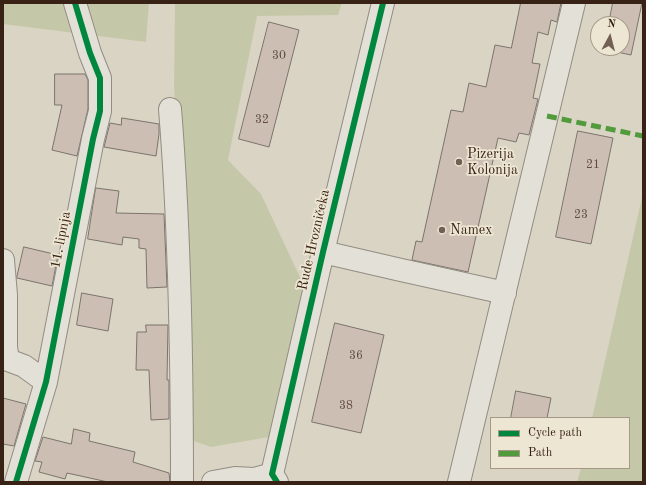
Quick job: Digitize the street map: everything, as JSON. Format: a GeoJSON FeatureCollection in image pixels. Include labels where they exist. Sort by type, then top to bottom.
{"type":"FeatureCollection","features":[{"type":"Feature","properties":{"kind":"street","name":"11. lipnja"},"geometry":{"type":"LineString","coordinates":[[16,482],[46,382],[93,139],[100,111],[100,78],[90,53],[75,3]]}},
{"type":"Feature","properties":{"kind":"street","name":"Rude Hrozničeka"},"geometry":{"type":"LineString","coordinates":[[274,478],[323,252],[383,3]]}},
{"type":"Feature","properties":{"kind":"street"},"geometry":{"type":"LineString","coordinates":[[459,482],[574,3]]}},
{"type":"Feature","properties":{"kind":"street"},"geometry":{"type":"LineString","coordinates":[[170,108],[174,157],[179,294],[182,482]]}},
{"type":"Feature","properties":{"kind":"street","name":"Rude Hrozničeka"},"geometry":{"type":"LineString","coordinates":[[323,252],[505,293]]}},
{"type":"Feature","properties":{"kind":"street"},"geometry":{"type":"LineString","coordinates":[[3,260],[6,295],[6,347],[8,360],[24,366],[46,382]]}},
{"type":"Feature","properties":{"kind":"street"},"geometry":{"type":"LineString","coordinates":[[213,482],[234,478],[274,478]]}},
{"type":"Feature","properties":{"kind":"green space"},"geometry":{"type":"Polygon","coordinates":[[[3,3],[149,3],[146,42],[3,24],[3,3]]]}},
{"type":"Feature","properties":{"kind":"green space"},"geometry":{"type":"Polygon","coordinates":[[[175,3],[342,3],[338,15],[257,16],[228,160],[261,194],[306,290],[269,437],[211,447],[191,440],[174,86],[175,3]]]}},
{"type":"Feature","properties":{"kind":"green space"},"geometry":{"type":"Polygon","coordinates":[[[643,193],[643,482],[577,482],[581,469],[630,469],[630,417],[592,417],[643,193]]]}},
{"type":"Feature","properties":{"kind":"building"},"geometry":{"type":"Polygon","coordinates":[[[521,3],[561,3],[557,22],[551,20],[548,35],[538,32],[532,63],[540,64],[533,98],[538,99],[529,135],[519,133],[516,142],[498,138],[468,272],[412,260],[416,241],[422,242],[451,110],[463,112],[469,83],[486,87],[495,45],[511,48],[521,3]]]}},
{"type":"Feature","properties":{"kind":"building"},"geometry":{"type":"Polygon","coordinates":[[[613,3],[642,3],[631,55],[630,16],[611,16],[613,3]]]}},
{"type":"Feature","properties":{"kind":"building"},"geometry":{"type":"Polygon","coordinates":[[[269,22],[299,30],[269,147],[239,139],[269,22]]]}},
{"type":"Feature","properties":{"kind":"building"},"geometry":{"type":"Polygon","coordinates":[[[55,74],[85,74],[88,80],[88,109],[77,156],[52,150],[62,105],[55,105],[55,74]]]}},
{"type":"Feature","properties":{"kind":"building"},"geometry":{"type":"Polygon","coordinates":[[[122,118],[159,124],[156,156],[104,147],[110,123],[121,125],[122,118]]]}},
{"type":"Feature","properties":{"kind":"building"},"geometry":{"type":"Polygon","coordinates":[[[578,131],[613,138],[591,244],[556,237],[578,131]]]}},
{"type":"Feature","properties":{"kind":"building"},"geometry":{"type":"Polygon","coordinates":[[[96,188],[119,191],[116,213],[164,214],[167,287],[147,288],[146,249],[139,248],[139,239],[123,237],[122,245],[88,239],[96,188]]]}},
{"type":"Feature","properties":{"kind":"building"},"geometry":{"type":"Polygon","coordinates":[[[24,247],[58,255],[52,286],[17,278],[24,247]]]}},
{"type":"Feature","properties":{"kind":"building"},"geometry":{"type":"Polygon","coordinates":[[[82,293],[113,299],[108,331],[77,325],[82,293]]]}},
{"type":"Feature","properties":{"kind":"building"},"geometry":{"type":"Polygon","coordinates":[[[335,323],[384,335],[361,433],[312,422],[335,323]]]}},
{"type":"Feature","properties":{"kind":"building"},"geometry":{"type":"Polygon","coordinates":[[[146,325],[168,325],[167,380],[169,380],[169,419],[151,420],[149,370],[136,370],[137,332],[146,332],[146,325]]]}},
{"type":"Feature","properties":{"kind":"building"},"geometry":{"type":"Polygon","coordinates":[[[516,391],[551,398],[547,417],[511,417],[516,391]]]}},
{"type":"Feature","properties":{"kind":"building"},"geometry":{"type":"Polygon","coordinates":[[[3,398],[26,404],[14,446],[3,444],[3,398]]]}},
{"type":"Feature","properties":{"kind":"building"},"geometry":{"type":"Polygon","coordinates":[[[74,429],[90,433],[89,441],[135,452],[133,462],[169,473],[170,482],[108,482],[67,473],[65,479],[39,472],[42,462],[35,461],[43,437],[71,444],[74,429]]]}},
{"type":"Feature","properties":{"kind":"marked path"},"geometry":{"type":"LineString","coordinates":[[547,116],[643,136]]}},
{"type":"Feature","properties":{"kind":"cycle path"},"geometry":{"type":"LineString","coordinates":[[16,482],[46,382],[93,139],[100,111],[100,78],[90,53],[75,3]]}},
{"type":"Feature","properties":{"kind":"cycle path"},"geometry":{"type":"LineString","coordinates":[[277,482],[272,474],[323,252],[383,3]]}},
{"type":"Feature","properties":{"kind":"place","name":"Pizerija Kolonija"},"geometry":{"type":"Point","coordinates":[459,162]}},
{"type":"Feature","properties":{"kind":"place","name":"Namex"},"geometry":{"type":"Point","coordinates":[442,230]}}]}
